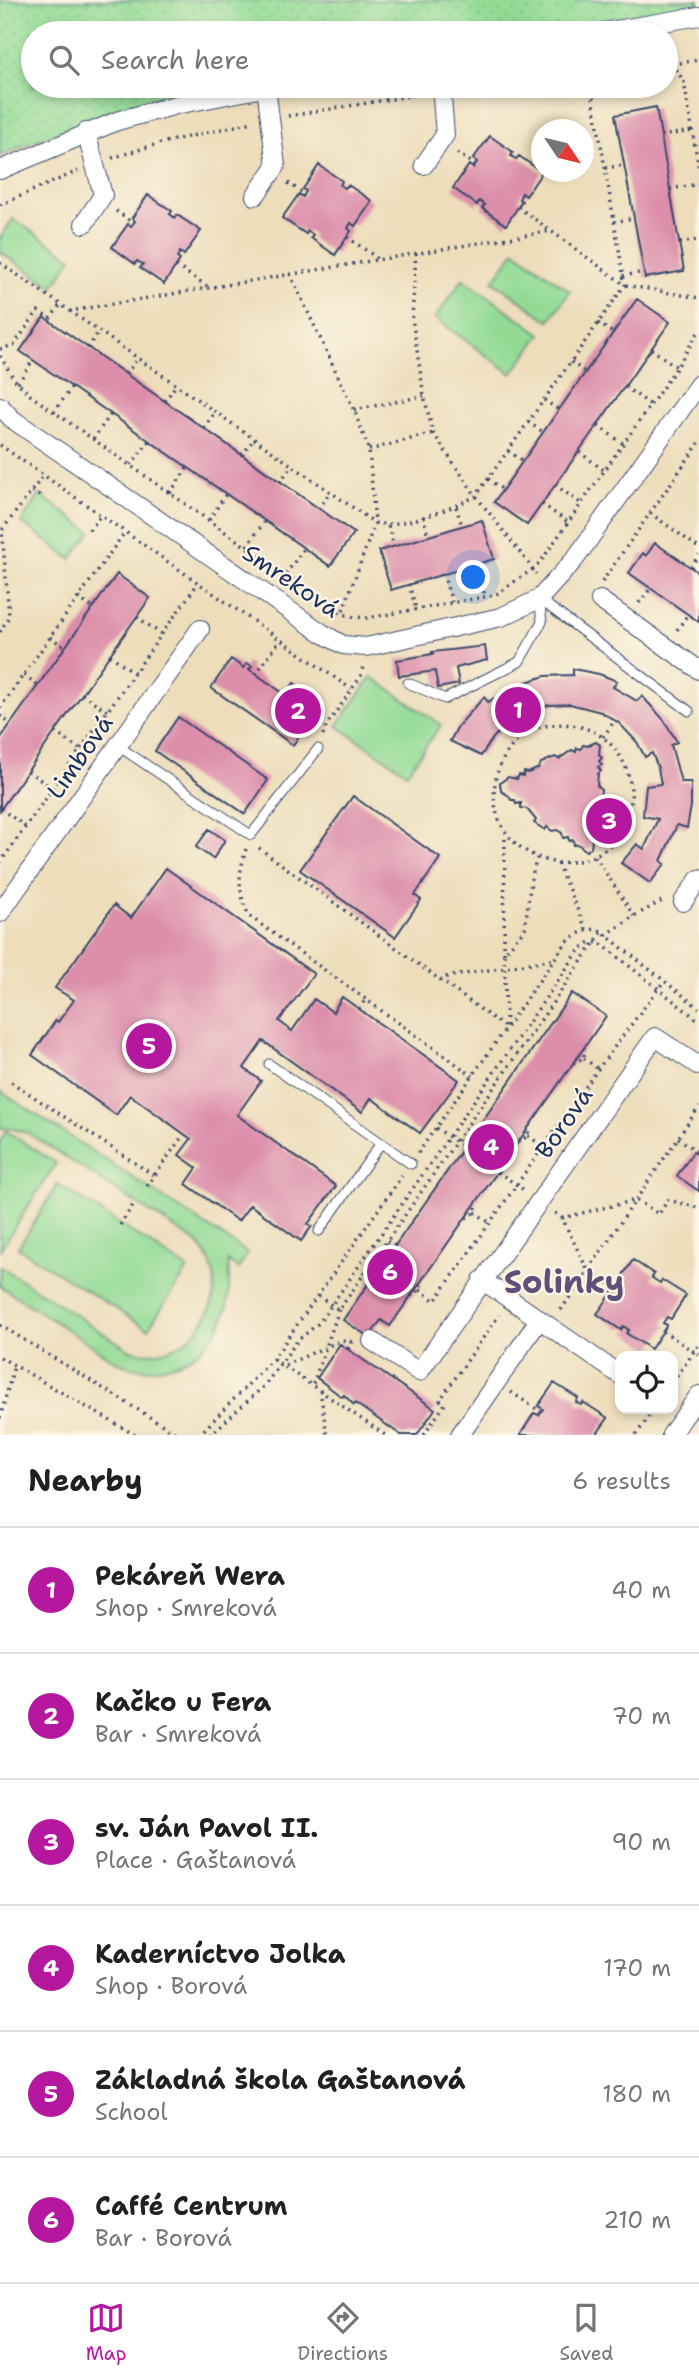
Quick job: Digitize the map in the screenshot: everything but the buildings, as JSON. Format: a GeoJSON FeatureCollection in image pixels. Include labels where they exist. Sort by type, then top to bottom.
{"type":"FeatureCollection","features":[{"type":"Feature","properties":{"kind":"street"},"geometry":{"type":"LineString","coordinates":[[674,21],[699,17]]}},
{"type":"Feature","properties":{"kind":"street"},"geometry":{"type":"LineString","coordinates":[[0,170],[117,121],[211,98]]}},
{"type":"Feature","properties":{"kind":"street"},"geometry":{"type":"LineString","coordinates":[[255,196],[275,166],[270,98]]}},
{"type":"Feature","properties":{"kind":"street"},"geometry":{"type":"LineString","coordinates":[[424,165],[445,135],[442,98]]}},
{"type":"Feature","properties":{"kind":"street"},"geometry":{"type":"LineString","coordinates":[[84,224],[103,195],[86,132]]}},
{"type":"Feature","properties":{"kind":"street","name":"Smreková"},"geometry":{"type":"LineString","coordinates":[[0,407],[12,419],[322,633],[343,645],[366,647],[501,617],[544,594],[575,559],[699,384]]}},
{"type":"Feature","properties":{"kind":"street"},"geometry":{"type":"LineString","coordinates":[[598,595],[699,670]]}},
{"type":"Feature","properties":{"kind":"street","name":"Limbová"},"geometry":{"type":"LineString","coordinates":[[0,913],[200,629]]}},
{"type":"Feature","properties":{"kind":"street"},"geometry":{"type":"LineString","coordinates":[[683,902],[699,880]]}},
{"type":"Feature","properties":{"kind":"street","name":"Borová"},"geometry":{"type":"LineString","coordinates":[[372,1341],[419,1372],[655,1037],[699,1066]]}},
{"type":"Feature","properties":{"kind":"street"},"geometry":{"type":"LineString","coordinates":[[482,1280],[615,1372]]}},
{"type":"Feature","properties":{"kind":"street"},"geometry":{"type":"LineString","coordinates":[[460,1435],[544,1324]]}},
{"type":"Feature","properties":{"kind":"street"},"geometry":{"type":"LineString","coordinates":[[678,1411],[699,1395]]}},
{"type":"Feature","properties":{"kind":"street"},"geometry":{"type":"LineString","coordinates":[[671,1435],[676,1414]]}},
{"type":"Feature","properties":{"kind":"lane"},"geometry":{"type":"LineString","coordinates":[[408,683],[446,699],[520,662],[542,622],[544,594]]}},
{"type":"Feature","properties":{"kind":"lane"},"geometry":{"type":"LineString","coordinates":[[544,594],[689,711]]}},
{"type":"Feature","properties":{"kind":"lane"},"geometry":{"type":"LineString","coordinates":[[118,747],[251,835],[318,749]]}},
{"type":"Feature","properties":{"kind":"lane"},"geometry":{"type":"LineString","coordinates":[[270,1064],[411,1164]]}},
{"type":"Feature","properties":{"kind":"lane"},"geometry":{"type":"LineString","coordinates":[[319,1231],[381,1143]]}},
{"type":"Feature","properties":{"kind":"path"},"geometry":{"type":"LineString","coordinates":[[678,63],[699,60]]}},
{"type":"Feature","properties":{"kind":"path"},"geometry":{"type":"LineString","coordinates":[[678,72],[684,82],[699,170]]}},
{"type":"Feature","properties":{"kind":"path"},"geometry":{"type":"LineString","coordinates":[[0,205],[96,163],[161,143],[270,119],[386,98]]}},
{"type":"Feature","properties":{"kind":"path"},"geometry":{"type":"LineString","coordinates":[[0,263],[375,523],[388,526],[456,507],[476,496],[625,285],[593,98]]}},
{"type":"Feature","properties":{"kind":"path"},"geometry":{"type":"LineString","coordinates":[[661,136],[692,131]]}},
{"type":"Feature","properties":{"kind":"path"},"geometry":{"type":"LineString","coordinates":[[605,168],[625,165]]}},
{"type":"Feature","properties":{"kind":"path"},"geometry":{"type":"LineString","coordinates":[[670,189],[699,184]]}},
{"type":"Feature","properties":{"kind":"path"},"geometry":{"type":"LineString","coordinates":[[518,207],[625,285],[699,298]]}},
{"type":"Feature","properties":{"kind":"path"},"geometry":{"type":"LineString","coordinates":[[614,222],[634,218]]}},
{"type":"Feature","properties":{"kind":"path"},"geometry":{"type":"LineString","coordinates":[[70,311],[551,231]]}},
{"type":"Feature","properties":{"kind":"path"},"geometry":{"type":"LineString","coordinates":[[347,237],[378,259]]}},
{"type":"Feature","properties":{"kind":"path"},"geometry":{"type":"LineString","coordinates":[[680,243],[699,240]]}},
{"type":"Feature","properties":{"kind":"path"},"geometry":{"type":"LineString","coordinates":[[416,253],[412,318],[424,396],[433,433],[476,496],[533,569],[544,594]]}},
{"type":"Feature","properties":{"kind":"path"},"geometry":{"type":"LineString","coordinates":[[176,266],[208,287]]}},
{"type":"Feature","properties":{"kind":"path"},"geometry":{"type":"LineString","coordinates":[[623,276],[644,272]]}},
{"type":"Feature","properties":{"kind":"path"},"geometry":{"type":"LineString","coordinates":[[290,274],[354,410],[369,450],[375,523],[342,614]]}},
{"type":"Feature","properties":{"kind":"path"},"geometry":{"type":"LineString","coordinates":[[0,349],[14,345],[38,311],[50,320],[61,304]]}},
{"type":"Feature","properties":{"kind":"path"},"geometry":{"type":"LineString","coordinates":[[598,323],[613,333]]}},
{"type":"Feature","properties":{"kind":"path"},"geometry":{"type":"LineString","coordinates":[[88,348],[99,331]]}},
{"type":"Feature","properties":{"kind":"path"},"geometry":{"type":"LineString","coordinates":[[0,356],[18,383],[30,395],[342,614],[354,618],[368,618],[486,597],[503,591],[533,569],[569,523],[699,331]]}},
{"type":"Feature","properties":{"kind":"path"},"geometry":{"type":"LineString","coordinates":[[651,349],[677,367]]}},
{"type":"Feature","properties":{"kind":"path"},"geometry":{"type":"LineString","coordinates":[[126,374],[138,358]]}},
{"type":"Feature","properties":{"kind":"path"},"geometry":{"type":"LineString","coordinates":[[18,383],[33,360]]}},
{"type":"Feature","properties":{"kind":"path"},"geometry":{"type":"LineString","coordinates":[[571,362],[586,372]]}},
{"type":"Feature","properties":{"kind":"path"},"geometry":{"type":"LineString","coordinates":[[165,401],[176,384]]}},
{"type":"Feature","properties":{"kind":"path"},"geometry":{"type":"LineString","coordinates":[[54,412],[72,387]]}},
{"type":"Feature","properties":{"kind":"path"},"geometry":{"type":"LineString","coordinates":[[625,387],[651,405]]}},
{"type":"Feature","properties":{"kind":"path"},"geometry":{"type":"LineString","coordinates":[[354,410],[424,396]]}},
{"type":"Feature","properties":{"kind":"path"},"geometry":{"type":"LineString","coordinates":[[544,400],[559,410]]}},
{"type":"Feature","properties":{"kind":"path"},"geometry":{"type":"LineString","coordinates":[[204,429],[215,412]]}},
{"type":"Feature","properties":{"kind":"path"},"geometry":{"type":"LineString","coordinates":[[93,439],[111,414]]}},
{"type":"Feature","properties":{"kind":"path"},"geometry":{"type":"LineString","coordinates":[[528,422],[543,432]]}},
{"type":"Feature","properties":{"kind":"path"},"geometry":{"type":"LineString","coordinates":[[598,426],[624,444]]}},
{"type":"Feature","properties":{"kind":"path"},"geometry":{"type":"LineString","coordinates":[[369,450],[433,433]]}},
{"type":"Feature","properties":{"kind":"path"},"geometry":{"type":"LineString","coordinates":[[242,455],[254,439]]}},
{"type":"Feature","properties":{"kind":"path"},"geometry":{"type":"LineString","coordinates":[[131,465],[149,440]]}},
{"type":"Feature","properties":{"kind":"path"},"geometry":{"type":"LineString","coordinates":[[598,595],[699,443]]}},
{"type":"Feature","properties":{"kind":"path"},"geometry":{"type":"LineString","coordinates":[[0,445],[351,689]]}},
{"type":"Feature","properties":{"kind":"path"},"geometry":{"type":"LineString","coordinates":[[508,451],[523,461]]}},
{"type":"Feature","properties":{"kind":"path"},"geometry":{"type":"LineString","coordinates":[[579,452],[605,471]]}},
{"type":"Feature","properties":{"kind":"path"},"geometry":{"type":"LineString","coordinates":[[280,482],[292,465]]}},
{"type":"Feature","properties":{"kind":"path"},"geometry":{"type":"LineString","coordinates":[[170,493],[188,467]]}},
{"type":"Feature","properties":{"kind":"path"},"geometry":{"type":"LineString","coordinates":[[0,632],[9,616],[2,530],[44,475]]}},
{"type":"Feature","properties":{"kind":"path"},"geometry":{"type":"LineString","coordinates":[[488,479],[503,490]]}},
{"type":"Feature","properties":{"kind":"path"},"geometry":{"type":"LineString","coordinates":[[555,485],[582,504]]}},
{"type":"Feature","properties":{"kind":"path"},"geometry":{"type":"LineString","coordinates":[[32,491],[40,496]]}},
{"type":"Feature","properties":{"kind":"path"},"geometry":{"type":"LineString","coordinates":[[319,509],[330,492]]}},
{"type":"Feature","properties":{"kind":"path"},"geometry":{"type":"LineString","coordinates":[[209,520],[226,494]]}},
{"type":"Feature","properties":{"kind":"path"},"geometry":{"type":"LineString","coordinates":[[542,504],[569,523]]}},
{"type":"Feature","properties":{"kind":"path"},"geometry":{"type":"LineString","coordinates":[[456,507],[461,526]]}},
{"type":"Feature","properties":{"kind":"path"},"geometry":{"type":"LineString","coordinates":[[650,513],[699,548]]}},
{"type":"Feature","properties":{"kind":"path"},"geometry":{"type":"LineString","coordinates":[[89,530],[101,514]]}},
{"type":"Feature","properties":{"kind":"path"},"geometry":{"type":"LineString","coordinates":[[423,516],[428,536]]}},
{"type":"Feature","properties":{"kind":"path"},"geometry":{"type":"LineString","coordinates":[[0,520],[6,525]]}},
{"type":"Feature","properties":{"kind":"path"},"geometry":{"type":"LineString","coordinates":[[247,546],[265,521]]}},
{"type":"Feature","properties":{"kind":"path"},"geometry":{"type":"LineString","coordinates":[[388,526],[394,546]]}},
{"type":"Feature","properties":{"kind":"path"},"geometry":{"type":"LineString","coordinates":[[0,708],[125,531]]}},
{"type":"Feature","properties":{"kind":"path"},"geometry":{"type":"LineString","coordinates":[[286,574],[304,548]]}},
{"type":"Feature","properties":{"kind":"path"},"geometry":{"type":"LineString","coordinates":[[691,567],[699,555]]}},
{"type":"Feature","properties":{"kind":"path"},"geometry":{"type":"LineString","coordinates":[[477,564],[486,597]]}},
{"type":"Feature","properties":{"kind":"path"},"geometry":{"type":"LineString","coordinates":[[443,574],[452,603]]}},
{"type":"Feature","properties":{"kind":"path"},"geometry":{"type":"LineString","coordinates":[[0,863],[198,583]]}},
{"type":"Feature","properties":{"kind":"path"},"geometry":{"type":"LineString","coordinates":[[409,584],[416,609]]}},
{"type":"Feature","properties":{"kind":"path"},"geometry":{"type":"LineString","coordinates":[[638,604],[651,588]]}},
{"type":"Feature","properties":{"kind":"path"},"geometry":{"type":"LineString","coordinates":[[78,598],[93,608]]}},
{"type":"Feature","properties":{"kind":"path"},"geometry":{"type":"LineString","coordinates":[[676,631],[688,614]]}},
{"type":"Feature","properties":{"kind":"path"},"geometry":{"type":"LineString","coordinates":[[137,617],[162,634]]}},
{"type":"Feature","properties":{"kind":"path"},"geometry":{"type":"LineString","coordinates":[[50,636],[65,647]]}},
{"type":"Feature","properties":{"kind":"path"},"geometry":{"type":"LineString","coordinates":[[256,674],[280,640]]}},
{"type":"Feature","properties":{"kind":"path"},"geometry":{"type":"LineString","coordinates":[[318,749],[327,724],[361,676],[366,647]]}},
{"type":"Feature","properties":{"kind":"path"},"geometry":{"type":"LineString","coordinates":[[110,655],[135,673]]}},
{"type":"Feature","properties":{"kind":"path"},"geometry":{"type":"LineString","coordinates":[[24,675],[38,685]]}},
{"type":"Feature","properties":{"kind":"path"},"geometry":{"type":"LineString","coordinates":[[82,694],[107,711]]}},
{"type":"Feature","properties":{"kind":"path"},"geometry":{"type":"LineString","coordinates":[[0,716],[11,724]]}},
{"type":"Feature","properties":{"kind":"path"},"geometry":{"type":"LineString","coordinates":[[603,737],[615,720]]}},
{"type":"Feature","properties":{"kind":"path"},"geometry":{"type":"LineString","coordinates":[[556,725],[575,725],[603,737],[622,757],[630,774],[633,793],[630,812],[622,830],[610,845],[594,856],[576,862],[557,863],[537,858],[515,844],[505,832],[494,804],[497,773],[512,747],[524,736],[556,725]]}},
{"type":"Feature","properties":{"kind":"path"},"geometry":{"type":"LineString","coordinates":[[55,732],[80,750]]}},
{"type":"Feature","properties":{"kind":"path"},"geometry":{"type":"LineString","coordinates":[[28,771],[53,789]]}},
{"type":"Feature","properties":{"kind":"path"},"geometry":{"type":"LineString","coordinates":[[1,809],[26,827]]}},
{"type":"Feature","properties":{"kind":"path"},"geometry":{"type":"LineString","coordinates":[[505,832],[506,1028]]}},
{"type":"Feature","properties":{"kind":"path"},"geometry":{"type":"LineString","coordinates":[[251,835],[248,840],[506,1028]]}},
{"type":"Feature","properties":{"kind":"path"},"geometry":{"type":"LineString","coordinates":[[245,854],[239,876],[240,895],[249,916],[473,1076]]}},
{"type":"Feature","properties":{"kind":"path"},"geometry":{"type":"LineString","coordinates":[[594,856],[634,916]]}},
{"type":"Feature","properties":{"kind":"path"},"geometry":{"type":"LineString","coordinates":[[504,954],[525,928],[531,879],[537,858]]}},
{"type":"Feature","properties":{"kind":"path"},"geometry":{"type":"LineString","coordinates":[[557,863],[586,929]]}},
{"type":"Feature","properties":{"kind":"path"},"geometry":{"type":"LineString","coordinates":[[313,1385],[339,1310],[595,942],[604,934],[673,895],[683,902]]}},
{"type":"Feature","properties":{"kind":"path"},"geometry":{"type":"LineString","coordinates":[[199,1435],[274,1359],[506,1028],[575,935],[586,929],[598,929],[699,1008]]}},
{"type":"Feature","properties":{"kind":"path"},"geometry":{"type":"LineString","coordinates":[[210,1435],[264,1385],[283,1364],[298,1340],[319,1323],[580,949],[599,942],[699,1021]]}},
{"type":"Feature","properties":{"kind":"path"},"geometry":{"type":"LineString","coordinates":[[440,981],[555,959]]}},
{"type":"Feature","properties":{"kind":"path"},"geometry":{"type":"LineString","coordinates":[[420,1290],[435,1301],[598,1069],[664,981]]}},
{"type":"Feature","properties":{"kind":"path"},"geometry":{"type":"LineString","coordinates":[[359,1009],[365,1000]]}},
{"type":"Feature","properties":{"kind":"path"},"geometry":{"type":"LineString","coordinates":[[584,1048],[584,1058]]}},
{"type":"Feature","properties":{"kind":"path"},"geometry":{"type":"LineString","coordinates":[[584,1058],[598,1069]]}},
{"type":"Feature","properties":{"kind":"path"},"geometry":{"type":"LineString","coordinates":[[573,1063],[584,1058]]}},
{"type":"Feature","properties":{"kind":"path"},"geometry":{"type":"LineString","coordinates":[[11,1082],[155,1176]]}},
{"type":"Feature","properties":{"kind":"path"},"geometry":{"type":"LineString","coordinates":[[544,1324],[587,1269],[699,1107]]}},
{"type":"Feature","properties":{"kind":"path"},"geometry":{"type":"LineString","coordinates":[[528,1136],[529,1125]]}},
{"type":"Feature","properties":{"kind":"path"},"geometry":{"type":"LineString","coordinates":[[436,1128],[464,1147]]}},
{"type":"Feature","properties":{"kind":"path"},"geometry":{"type":"LineString","coordinates":[[147,1186],[184,1134]]}},
{"type":"Feature","properties":{"kind":"path"},"geometry":{"type":"LineString","coordinates":[[528,1136],[544,1146]]}},
{"type":"Feature","properties":{"kind":"path"},"geometry":{"type":"LineString","coordinates":[[518,1142],[528,1136]]}},
{"type":"Feature","properties":{"kind":"path"},"geometry":{"type":"LineString","coordinates":[[678,1138],[698,1152]]}},
{"type":"Feature","properties":{"kind":"path"},"geometry":{"type":"LineString","coordinates":[[498,1172],[562,1218],[587,1269],[619,1289]]}},
{"type":"Feature","properties":{"kind":"path"},"geometry":{"type":"LineString","coordinates":[[562,1218],[636,1199],[659,1214],[668,1200],[699,1208]]}},
{"type":"Feature","properties":{"kind":"path"},"geometry":{"type":"LineString","coordinates":[[120,1225],[135,1202]]}},
{"type":"Feature","properties":{"kind":"path"},"geometry":{"type":"LineString","coordinates":[[466,1218],[475,1212],[477,1203]]}},
{"type":"Feature","properties":{"kind":"path"},"geometry":{"type":"LineString","coordinates":[[475,1212],[490,1223]]}},
{"type":"Feature","properties":{"kind":"path"},"geometry":{"type":"LineString","coordinates":[[387,1241],[395,1246]]}},
{"type":"Feature","properties":{"kind":"path"},"geometry":{"type":"LineString","coordinates":[[411,1296],[420,1290],[422,1281]]}},
{"type":"Feature","properties":{"kind":"path"},"geometry":{"type":"LineString","coordinates":[[318,1296],[339,1310]]}},
{"type":"Feature","properties":{"kind":"path"},"geometry":{"type":"LineString","coordinates":[[424,1435],[445,1404],[440,1400],[510,1299]]}},
{"type":"Feature","properties":{"kind":"path"},"geometry":{"type":"LineString","coordinates":[[0,1325],[179,1435]]}},
{"type":"Feature","properties":{"kind":"path"},"geometry":{"type":"LineString","coordinates":[[663,1331],[699,1355]]}},
{"type":"Feature","properties":{"kind":"path"},"geometry":{"type":"LineString","coordinates":[[283,1364],[342,1340],[352,1342]]}},
{"type":"Feature","properties":{"kind":"path"},"geometry":{"type":"LineString","coordinates":[[678,1375],[699,1344]]}},
{"type":"Feature","properties":{"kind":"path"},"geometry":{"type":"LineString","coordinates":[[0,1357],[135,1435]]}},
{"type":"Feature","properties":{"kind":"path"},"geometry":{"type":"LineString","coordinates":[[274,1359],[385,1435]]}},
{"type":"Feature","properties":{"kind":"path"},"geometry":{"type":"LineString","coordinates":[[0,1416],[15,1366]]}},
{"type":"Feature","properties":{"kind":"path"},"geometry":{"type":"LineString","coordinates":[[320,1390],[327,1435]]}},
{"type":"Feature","properties":{"kind":"path"},"geometry":{"type":"LineString","coordinates":[[509,1391],[541,1412]]}},
{"type":"Feature","properties":{"kind":"path"},"geometry":{"type":"LineString","coordinates":[[636,1435],[651,1414]]}},
{"type":"Feature","properties":{"kind":"green space"},"geometry":{"type":"Polygon","coordinates":[[[0,0],[699,0],[699,5],[601,21],[21,21],[21,98],[155,98],[76,124],[0,156],[0,0]]]}},
{"type":"Feature","properties":{"kind":"green space"},"geometry":{"type":"Polygon","coordinates":[[[13,219],[72,258],[53,287],[0,252],[0,238],[13,219]]]}},
{"type":"Feature","properties":{"kind":"green space"},"geometry":{"type":"Polygon","coordinates":[[[515,251],[570,291],[549,321],[493,281],[515,251]]]}},
{"type":"Feature","properties":{"kind":"green space"},"geometry":{"type":"Polygon","coordinates":[[[463,279],[541,334],[512,374],[435,318],[463,279]]]}},
{"type":"Feature","properties":{"kind":"green space"},"geometry":{"type":"Polygon","coordinates":[[[40,495],[91,532],[71,559],[21,522],[40,495]]]}},
{"type":"Feature","properties":{"kind":"green space"},"geometry":{"type":"Polygon","coordinates":[[[372,677],[441,725],[407,773],[337,726],[372,677]]]}},
{"type":"Feature","properties":{"kind":"green space"},"geometry":{"type":"Polygon","coordinates":[[[0,1091],[248,1253],[238,1269],[228,1261],[229,1295],[224,1316],[220,1327],[197,1352],[179,1363],[158,1368],[126,1366],[0,1286],[0,1266],[128,1349],[151,1353],[172,1348],[190,1337],[204,1321],[212,1302],[214,1282],[209,1261],[196,1242],[28,1133],[10,1128],[0,1129],[0,1091]]]}},
{"type":"Feature","properties":{"kind":"green space"},"geometry":{"type":"Polygon","coordinates":[[[6,1131],[56,1163],[0,1250],[0,1141],[6,1131]]]}},
{"type":"Feature","properties":{"kind":"green space"},"geometry":{"type":"Polygon","coordinates":[[[58,1184],[188,1269],[148,1329],[18,1248],[58,1184]]]}},
{"type":"Feature","properties":{"kind":"place","name":"Pekáreň Wera"},"geometry":{"type":"Point","coordinates":[518,710]}},
{"type":"Feature","properties":{"kind":"place","name":"Kačko u Fera"},"geometry":{"type":"Point","coordinates":[298,711]}},
{"type":"Feature","properties":{"kind":"place","name":"sv. Ján Pavol II."},"geometry":{"type":"Point","coordinates":[609,821]}},
{"type":"Feature","properties":{"kind":"place","name":"Základná škola Gaštanová"},"geometry":{"type":"Point","coordinates":[149,1046]}},
{"type":"Feature","properties":{"kind":"place","name":"Kaderníctvo Jolka"},"geometry":{"type":"Point","coordinates":[491,1147]}},
{"type":"Feature","properties":{"kind":"place","name":"Caffé Centrum"},"geometry":{"type":"Point","coordinates":[390,1272]}},
{"type":"Feature","properties":{"kind":"district","name":"Solinky"},"geometry":{"type":"Point","coordinates":[564,1282]}}]}
